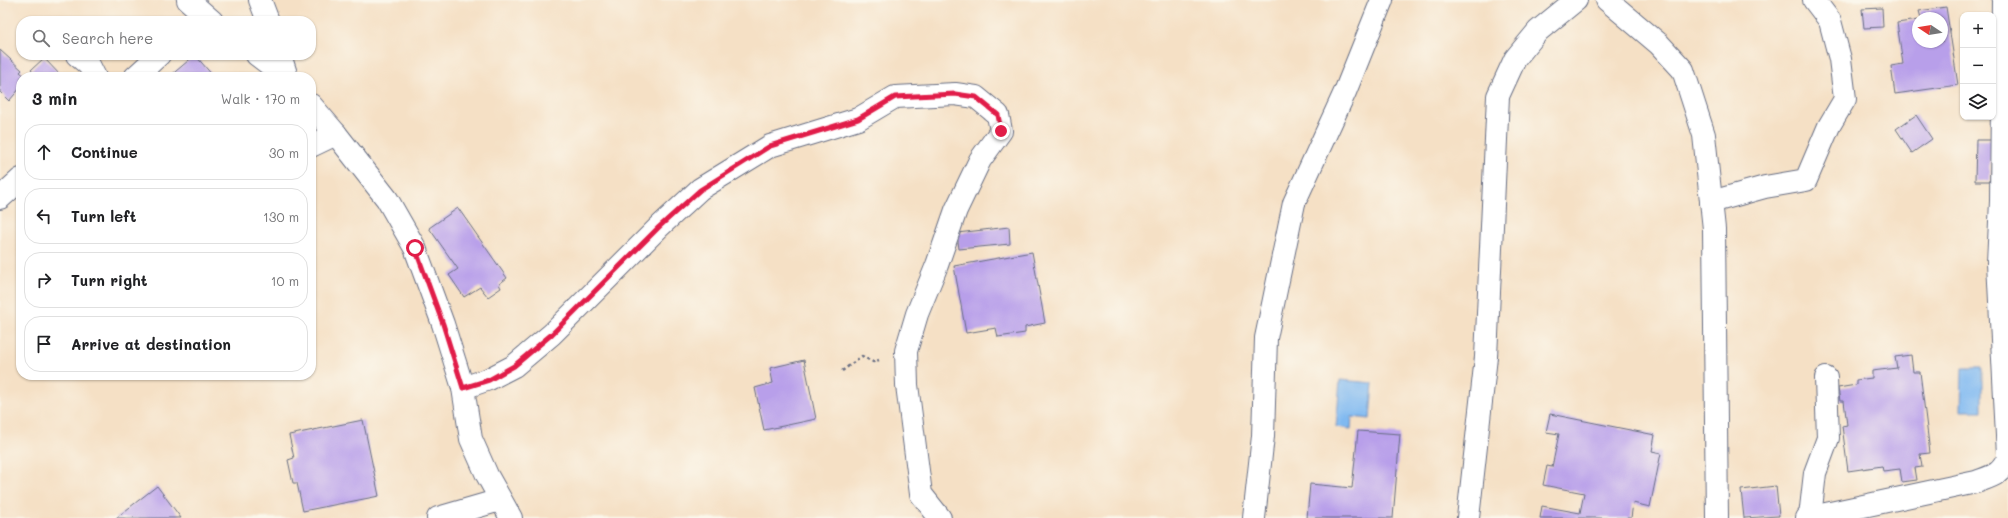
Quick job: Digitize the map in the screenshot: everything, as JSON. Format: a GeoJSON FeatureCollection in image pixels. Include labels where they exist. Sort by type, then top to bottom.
{"type":"FeatureCollection","features":[{"type":"Feature","properties":{"kind":"street"},"geometry":{"type":"LineString","coordinates":[[260,0],[266,16]]}},
{"type":"Feature","properties":{"kind":"street"},"geometry":{"type":"LineString","coordinates":[[1254,518],[1263,436],[1266,338],[1294,203],[1345,92],[1382,0]]}},
{"type":"Feature","properties":{"kind":"street"},"geometry":{"type":"LineString","coordinates":[[1468,518],[1486,358],[1498,96],[1515,59],[1538,31],[1576,0]]}},
{"type":"Feature","properties":{"kind":"street"},"geometry":{"type":"LineString","coordinates":[[1607,0],[1660,44],[1683,70],[1704,135],[1714,229],[1717,518]]}},
{"type":"Feature","properties":{"kind":"street"},"geometry":{"type":"LineString","coordinates":[[1711,202],[1765,187],[1806,180],[1829,126],[1845,99],[1840,59],[1830,21],[1814,0]]}},
{"type":"Feature","properties":{"kind":"street"},"geometry":{"type":"LineString","coordinates":[[2003,0],[2001,201],[1998,263],[2008,455]]}},
{"type":"Feature","properties":{"kind":"street"},"geometry":{"type":"LineString","coordinates":[[83,60],[89,65],[92,72]]}},
{"type":"Feature","properties":{"kind":"street"},"geometry":{"type":"LineString","coordinates":[[140,72],[154,60]]}},
{"type":"Feature","properties":{"kind":"street"},"geometry":{"type":"LineString","coordinates":[[264,60],[279,72]]}},
{"type":"Feature","properties":{"kind":"street"},"geometry":{"type":"LineString","coordinates":[[281,60],[285,72]]}},
{"type":"Feature","properties":{"kind":"street"},"geometry":{"type":"LineString","coordinates":[[463,388],[489,380],[514,366],[552,334],[659,227],[700,190],[770,146],[858,119],[895,97],[955,94],[976,97],[998,115],[1001,131],[980,160],[956,210],[937,265],[917,314],[906,350],[908,385],[921,494],[940,518]]}},
{"type":"Feature","properties":{"kind":"street"},"geometry":{"type":"LineString","coordinates":[[316,111],[387,199],[415,248],[443,324],[463,388],[471,439],[506,509],[438,518]]}},
{"type":"Feature","properties":{"kind":"street"},"geometry":{"type":"LineString","coordinates":[[316,144],[336,134]]}},
{"type":"Feature","properties":{"kind":"street"},"geometry":{"type":"LineString","coordinates":[[0,198],[16,184]]}},
{"type":"Feature","properties":{"kind":"street"},"geometry":{"type":"LineString","coordinates":[[1826,378],[1828,438],[1815,473],[1808,518],[1976,482],[1996,474],[2004,468],[2008,458]]}},
{"type":"Feature","properties":{"kind":"path"},"geometry":{"type":"LineString","coordinates":[[842,371],[862,356],[873,362],[906,350]]}},
{"type":"Feature","properties":{"kind":"water"},"geometry":{"type":"Polygon","coordinates":[[[1962,368],[1982,368],[1982,411],[1961,411],[1962,368]]]}},
{"type":"Feature","properties":{"kind":"water"},"geometry":{"type":"Polygon","coordinates":[[[1340,380],[1373,383],[1370,419],[1352,417],[1351,429],[1336,427],[1340,380]]]}},
{"type":"Feature","properties":{"kind":"building"},"geometry":{"type":"Polygon","coordinates":[[[1946,7],[1947,12],[1919,12],[1946,7]]]}},
{"type":"Feature","properties":{"kind":"building"},"geometry":{"type":"Polygon","coordinates":[[[1882,8],[1883,27],[1864,28],[1862,9],[1882,8]]]}},
{"type":"Feature","properties":{"kind":"building"},"geometry":{"type":"Polygon","coordinates":[[[1948,20],[1958,85],[1895,94],[1891,66],[1903,64],[1897,23],[1912,21],[1912,48],[1948,48],[1948,20]]]}},
{"type":"Feature","properties":{"kind":"building"},"geometry":{"type":"Polygon","coordinates":[[[0,50],[22,70],[20,72],[16,72],[16,93],[9,101],[0,92],[0,50]]]}},
{"type":"Feature","properties":{"kind":"building"},"geometry":{"type":"Polygon","coordinates":[[[42,60],[46,60],[57,72],[33,72],[31,70],[42,60]]]}},
{"type":"Feature","properties":{"kind":"building"},"geometry":{"type":"Polygon","coordinates":[[[189,60],[199,60],[210,72],[175,72],[189,60]]]}},
{"type":"Feature","properties":{"kind":"building"},"geometry":{"type":"Polygon","coordinates":[[[1916,115],[1932,139],[1912,153],[1896,129],[1916,115]]]}},
{"type":"Feature","properties":{"kind":"building"},"geometry":{"type":"Polygon","coordinates":[[[1976,140],[1991,140],[1990,181],[1975,181],[1976,140]]]}},
{"type":"Feature","properties":{"kind":"building"},"geometry":{"type":"Polygon","coordinates":[[[458,208],[507,278],[499,284],[501,288],[488,297],[480,287],[464,297],[449,275],[458,269],[429,228],[458,208]]]}},
{"type":"Feature","properties":{"kind":"building"},"geometry":{"type":"Polygon","coordinates":[[[1009,227],[1010,244],[959,249],[957,233],[1009,227]]]}},
{"type":"Feature","properties":{"kind":"building"},"geometry":{"type":"Polygon","coordinates":[[[1032,252],[1045,323],[1025,327],[1025,333],[998,337],[996,328],[966,333],[954,266],[1032,252]]]}},
{"type":"Feature","properties":{"kind":"building"},"geometry":{"type":"Polygon","coordinates":[[[1911,355],[1913,372],[1920,372],[1930,453],[1920,454],[1922,467],[1915,468],[1917,480],[1902,482],[1900,469],[1883,471],[1882,466],[1848,471],[1842,426],[1847,425],[1844,401],[1840,401],[1838,388],[1856,385],[1856,380],[1872,378],[1872,371],[1897,368],[1895,357],[1911,355]]]}},
{"type":"Feature","properties":{"kind":"building"},"geometry":{"type":"Polygon","coordinates":[[[804,360],[816,419],[764,430],[755,388],[773,383],[770,368],[804,360]]]}},
{"type":"Feature","properties":{"kind":"building"},"geometry":{"type":"Polygon","coordinates":[[[1550,414],[1655,435],[1652,451],[1661,453],[1650,507],[1633,503],[1631,518],[1540,518],[1542,506],[1580,513],[1584,493],[1543,485],[1547,466],[1552,467],[1559,434],[1546,432],[1550,414]]]}},
{"type":"Feature","properties":{"kind":"building"},"geometry":{"type":"Polygon","coordinates":[[[363,420],[379,496],[303,511],[297,483],[293,483],[288,460],[294,458],[289,435],[363,420]]]}},
{"type":"Feature","properties":{"kind":"building"},"geometry":{"type":"Polygon","coordinates":[[[1358,431],[1400,434],[1393,518],[1307,518],[1310,484],[1352,488],[1358,431]]]}},
{"type":"Feature","properties":{"kind":"building"},"geometry":{"type":"Polygon","coordinates":[[[157,486],[181,518],[116,518],[157,486]]]}},
{"type":"Feature","properties":{"kind":"building"},"geometry":{"type":"Polygon","coordinates":[[[1776,486],[1779,516],[1744,518],[1741,490],[1776,486]]]}},
{"type":"Feature","properties":{"kind":"route"},"geometry":{"type":"LineString","coordinates":[[415,248],[443,324],[463,388],[489,380],[514,366],[552,334],[659,227],[700,190],[770,146],[858,119],[895,97],[955,94],[976,97],[998,115],[1001,131]]}}]}
